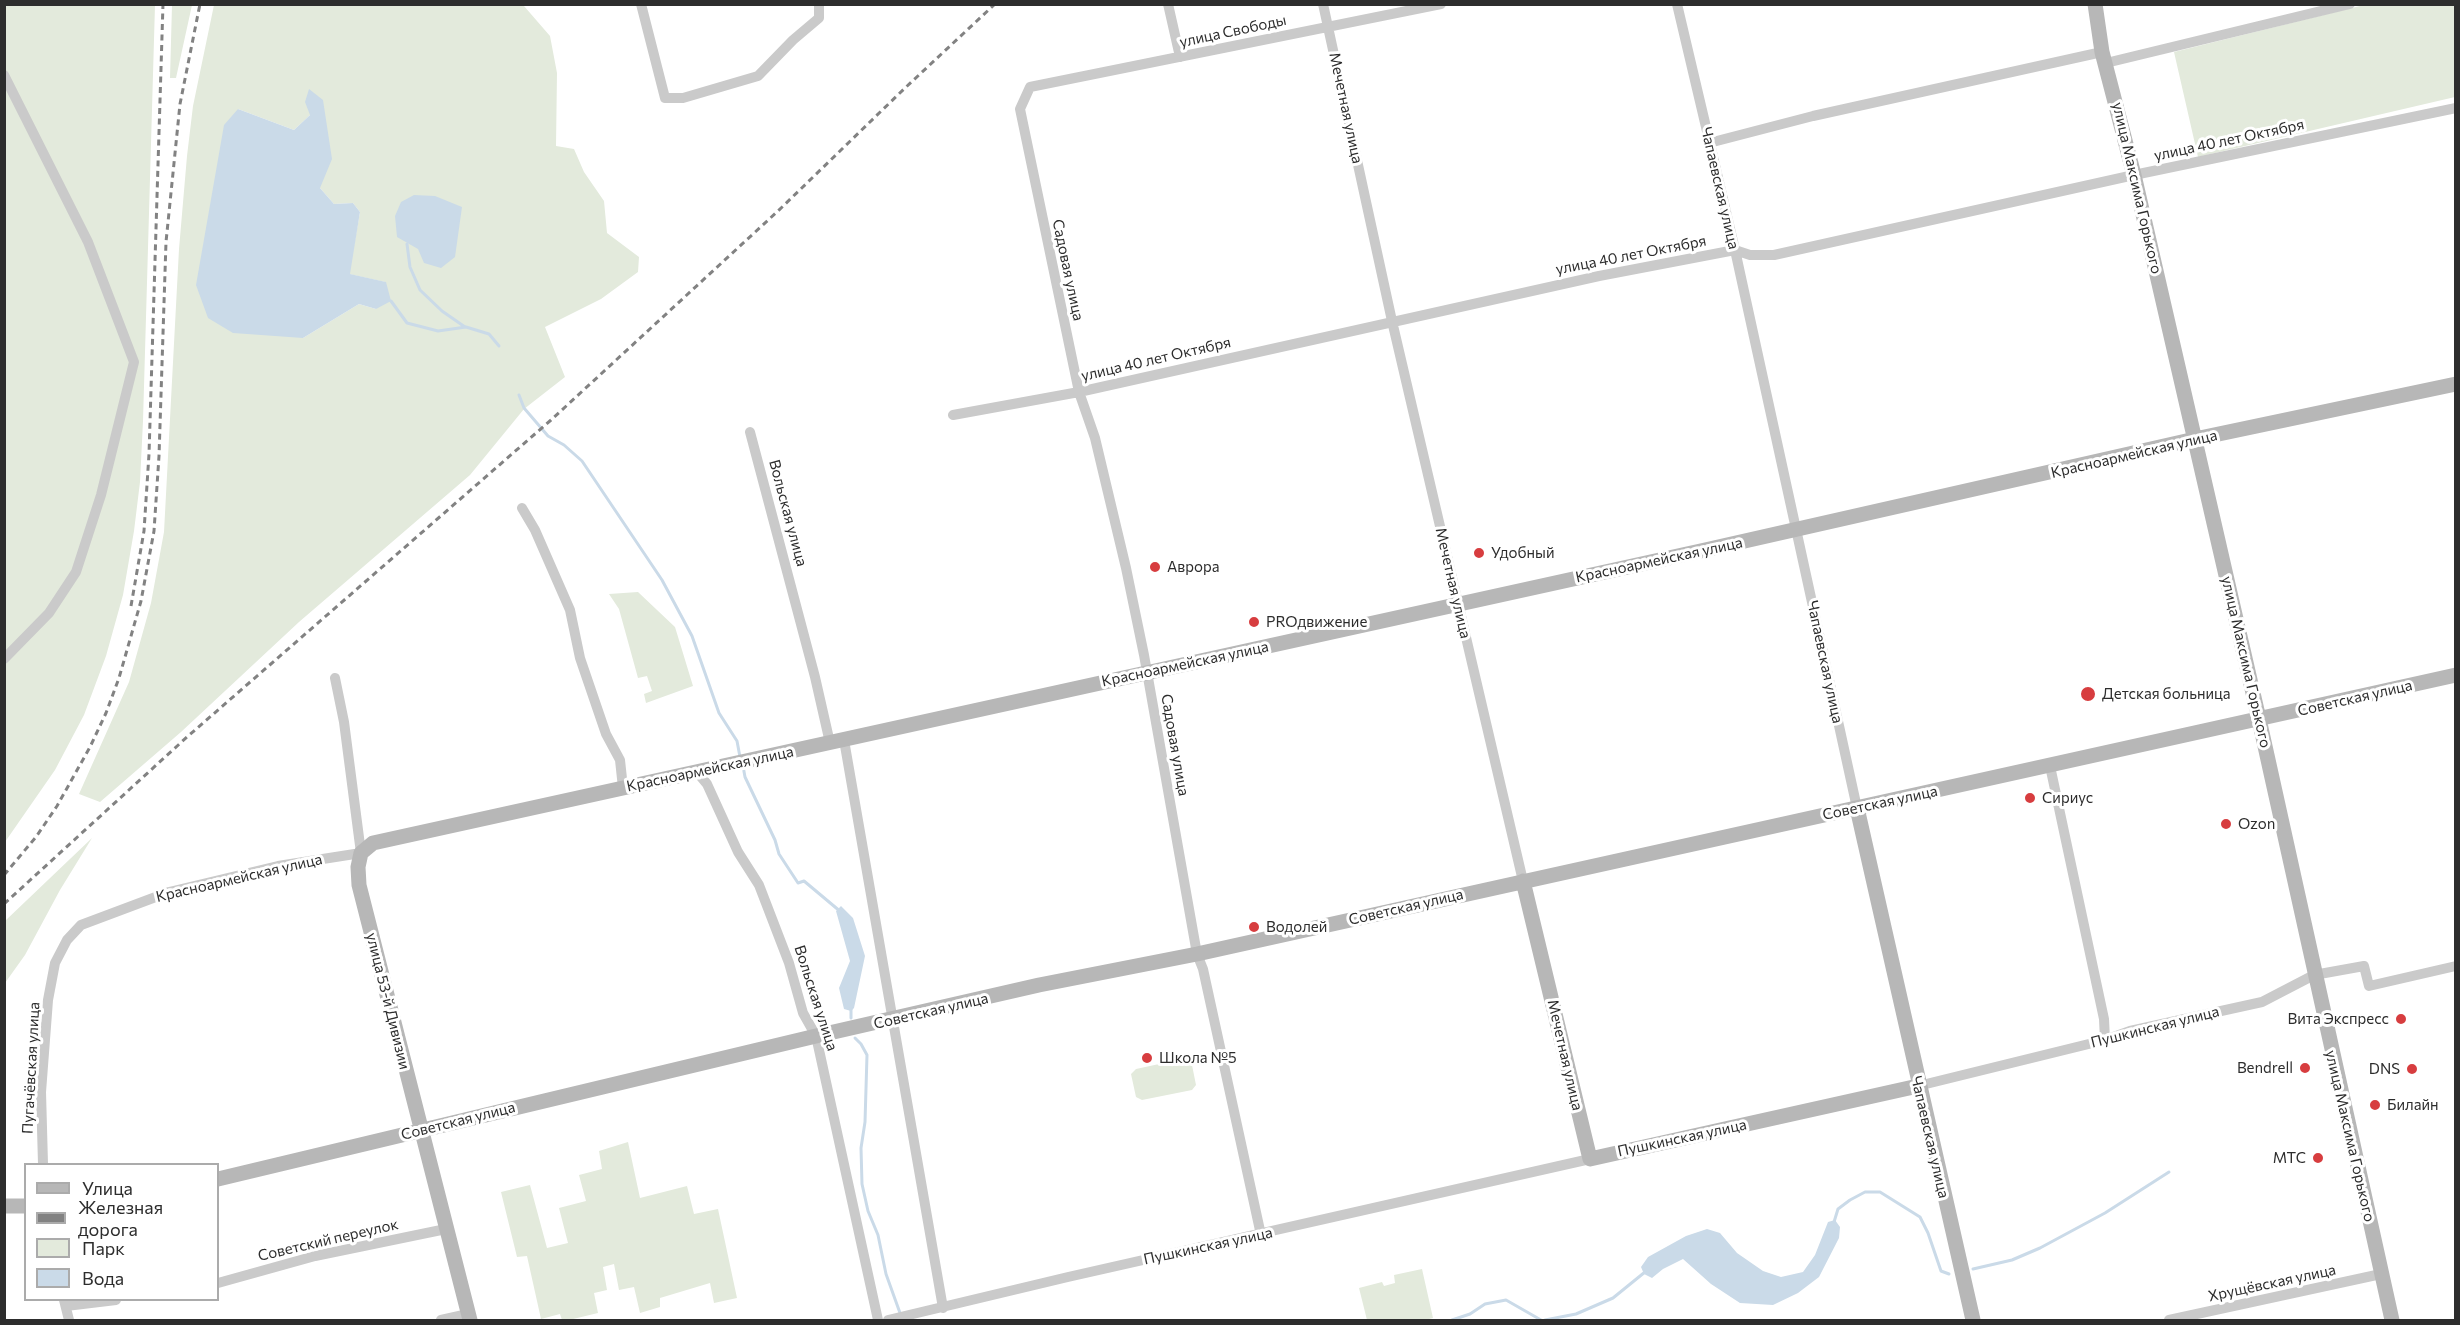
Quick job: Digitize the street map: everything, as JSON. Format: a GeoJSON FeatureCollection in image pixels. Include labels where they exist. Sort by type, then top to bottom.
{"type":"FeatureCollection","features":[{"type":"Feature","properties":{"kind":"street"},"geometry":{"type":"LineString","coordinates":[[641,4],[665,98],[683,98],[758,76],[793,40],[819,18],[819,4]]}},
{"type":"Feature","properties":{"kind":"street"},"geometry":{"type":"LineString","coordinates":[[1168,4],[1180,57]]}},
{"type":"Feature","properties":{"kind":"street","name":"Мечетная улица"},"geometry":{"type":"LineString","coordinates":[[1323,4],[1392,321],[1590,1159]]}},
{"type":"Feature","properties":{"kind":"street","name":"улица Свободы"},"geometry":{"type":"LineString","coordinates":[[1030,87],[1442,4]]}},
{"type":"Feature","properties":{"kind":"street","name":"Чапаевская улица"},"geometry":{"type":"LineString","coordinates":[[1677,4],[1735,250],[1918,1086],[1973,1320]]}},
{"type":"Feature","properties":{"kind":"street","name":"улица Максима Горького"},"geometry":{"type":"LineString","coordinates":[[2095,4],[2104,57],[2134,175],[2259,719],[2392,1320]]}},
{"type":"Feature","properties":{"kind":"street"},"geometry":{"type":"LineString","coordinates":[[1709,143],[1813,116],[2350,4]]}},
{"type":"Feature","properties":{"kind":"street"},"geometry":{"type":"LineString","coordinates":[[4,75],[88,242],[134,362],[101,495],[75,572],[49,613],[4,659]]}},
{"type":"Feature","properties":{"kind":"street","name":"Садовая улица"},"geometry":{"type":"LineString","coordinates":[[1030,87],[1020,109],[1078,392],[1095,438],[1126,568],[1197,954],[1203,969],[1261,1235]]}},
{"type":"Feature","properties":{"kind":"street","name":"улица 40 лет Октября"},"geometry":{"type":"LineString","coordinates":[[953,415],[1078,392],[1599,276],[1735,250],[1750,255],[1774,255],[2134,175],[2456,108]]}},
{"type":"Feature","properties":{"kind":"street","name":"Красноармейская улица"},"geometry":{"type":"LineString","coordinates":[[67,940],[81,926],[170,892],[278,866],[361,853],[373,843],[393,838],[1796,530],[2195,439],[2456,384]]}},
{"type":"Feature","properties":{"kind":"street","name":"Вольская улица"},"geometry":{"type":"LineString","coordinates":[[750,432],[812,665],[837,741],[893,1020],[943,1308]]}},
{"type":"Feature","properties":{"kind":"street"},"geometry":{"type":"LineString","coordinates":[[522,508],[536,530],[570,610],[580,658],[606,734],[613,751],[620,760],[623,788]]}},
{"type":"Feature","properties":{"kind":"street","name":"Советская улица"},"geometry":{"type":"LineString","coordinates":[[219,1179],[1039,985],[1197,954],[2456,675]]}},
{"type":"Feature","properties":{"kind":"street","name":"улица 53-й Дивизии"},"geometry":{"type":"LineString","coordinates":[[335,678],[344,722],[361,853],[358,867],[359,885],[469,1317]]}},
{"type":"Feature","properties":{"kind":"street"},"geometry":{"type":"LineString","coordinates":[[2050,766],[2104,1019],[2105,1040]]}},
{"type":"Feature","properties":{"kind":"street","name":"Вольская улица"},"geometry":{"type":"LineString","coordinates":[[703,771],[738,852],[759,885],[789,963],[803,1013],[816,1036],[878,1320]]}},
{"type":"Feature","properties":{"kind":"street","name":"Пугачёвская улица"},"geometry":{"type":"LineString","coordinates":[[43,1163],[41,1092],[48,1000],[55,963],[67,940]]}},
{"type":"Feature","properties":{"kind":"street","name":"Пушкинская улица"},"geometry":{"type":"LineString","coordinates":[[890,1320],[1068,1277],[1918,1086],[2105,1040],[2130,1031],[2262,1002],[2314,975],[2364,966],[2369,986],[2456,966]]}},
{"type":"Feature","properties":{"kind":"street"},"geometry":{"type":"LineString","coordinates":[[4,1206],[24,1206]]}},
{"type":"Feature","properties":{"kind":"street","name":"Советский переулок"},"geometry":{"type":"LineString","coordinates":[[219,1283],[315,1256],[446,1229]]}},
{"type":"Feature","properties":{"kind":"street","name":"Хрущёвская улица"},"geometry":{"type":"LineString","coordinates":[[2169,1320],[2381,1274]]}},
{"type":"Feature","properties":{"kind":"street"},"geometry":{"type":"LineString","coordinates":[[69,1320],[65,1303],[90,1301]]}},
{"type":"Feature","properties":{"kind":"street"},"geometry":{"type":"LineString","coordinates":[[441,1320],[469,1317]]}},
{"type":"Feature","properties":{"kind":"green space"},"geometry":{"type":"Polygon","coordinates":[[[498,4],[524,6],[550,36],[557,73],[556,146],[574,149],[584,172],[604,201],[607,233],[639,257],[638,272],[601,299],[545,327],[565,377],[524,409],[470,475],[299,622],[181,732],[100,802],[79,794],[129,682],[151,603],[164,532],[179,249],[187,156],[193,106],[214,5],[498,4]],[[238,109],[303,338],[359,304],[376,309],[385,282],[349,274],[360,212],[353,203],[334,204],[320,188],[310,115],[294,130],[238,109]]]}},
{"type":"Feature","properties":{"kind":"green space"},"geometry":{"type":"Polygon","coordinates":[[[4,5],[155,5],[140,482],[123,595],[106,656],[84,715],[55,770],[5,842],[4,5]]]}},
{"type":"Feature","properties":{"kind":"green space"},"geometry":{"type":"Polygon","coordinates":[[[172,5],[192,5],[176,78],[170,78],[172,5]]]}},
{"type":"Feature","properties":{"kind":"green space"},"geometry":{"type":"Polygon","coordinates":[[[2364,5],[2455,5],[2455,97],[2198,157],[2174,52],[2364,5]]]}},
{"type":"Feature","properties":{"kind":"green space"},"geometry":{"type":"Polygon","coordinates":[[[638,592],[675,627],[693,686],[646,703],[644,694],[652,691],[647,676],[638,678],[619,609],[609,594],[638,592]]]}},
{"type":"Feature","properties":{"kind":"green space"},"geometry":{"type":"Polygon","coordinates":[[[92,838],[60,890],[25,955],[5,983],[5,921],[92,838]]]}},
{"type":"Feature","properties":{"kind":"green space"},"geometry":{"type":"Polygon","coordinates":[[[1187,1058],[1191,1060],[1196,1085],[1192,1090],[1142,1100],[1136,1097],[1131,1074],[1136,1069],[1187,1058]]]}},
{"type":"Feature","properties":{"kind":"green space"},"geometry":{"type":"Polygon","coordinates":[[[628,1142],[640,1198],[687,1186],[694,1214],[718,1209],[737,1298],[714,1303],[710,1283],[660,1298],[660,1307],[640,1313],[634,1287],[619,1290],[614,1264],[603,1267],[607,1290],[594,1293],[598,1313],[569,1320],[562,1320],[560,1314],[541,1319],[527,1256],[517,1257],[501,1192],[530,1185],[547,1248],[568,1243],[559,1208],[586,1201],[579,1175],[602,1169],[599,1151],[628,1142]]]}},
{"type":"Feature","properties":{"kind":"green space"},"geometry":{"type":"Polygon","coordinates":[[[1422,1269],[1433,1318],[1367,1320],[1359,1288],[1382,1282],[1384,1286],[1395,1283],[1394,1275],[1422,1269]]]}},
{"type":"Feature","properties":{"kind":"water"},"geometry":{"type":"Polygon","coordinates":[[[309,89],[323,100],[332,159],[320,188],[334,204],[353,203],[360,212],[350,274],[386,282],[391,301],[376,309],[359,304],[303,338],[233,333],[208,318],[196,285],[224,125],[238,109],[294,130],[310,115],[305,102],[309,89]]]}},
{"type":"Feature","properties":{"kind":"water"},"geometry":{"type":"Polygon","coordinates":[[[414,195],[435,196],[462,207],[455,257],[441,268],[424,263],[418,249],[397,237],[395,216],[401,202],[414,195]]]}},
{"type":"Feature","properties":{"kind":"water"},"geometry":{"type":"Polygon","coordinates":[[[841,906],[853,918],[865,956],[854,1008],[851,1011],[844,1009],[839,988],[850,961],[836,911],[841,906]]]}},
{"type":"Feature","properties":{"kind":"water"},"geometry":{"type":"Polygon","coordinates":[[[1835,1220],[1840,1227],[1839,1238],[1819,1277],[1798,1293],[1773,1305],[1740,1303],[1711,1284],[1683,1259],[1663,1269],[1652,1278],[1644,1274],[1641,1267],[1648,1257],[1686,1236],[1707,1229],[1720,1233],[1737,1253],[1763,1271],[1781,1277],[1803,1272],[1815,1255],[1828,1222],[1835,1220]]]}},
{"type":"Feature","properties":{"kind":"waterway"},"geometry":{"type":"LineString","coordinates":[[407,244],[410,267],[420,290],[442,311],[465,327]]}},
{"type":"Feature","properties":{"kind":"waterway"},"geometry":{"type":"LineString","coordinates":[[391,301],[407,323],[438,331],[466,327],[489,334],[499,346]]}},
{"type":"Feature","properties":{"kind":"waterway"},"geometry":{"type":"LineString","coordinates":[[519,395],[524,408],[548,436],[564,445],[582,461],[662,580],[692,636],[719,713],[737,741],[740,757]]}},
{"type":"Feature","properties":{"kind":"waterway"},"geometry":{"type":"LineString","coordinates":[[743,766],[745,777],[775,840],[779,854],[798,883],[804,881],[841,912]]}},
{"type":"Feature","properties":{"kind":"waterway"},"geometry":{"type":"LineString","coordinates":[[851,1008],[851,1018]]}},
{"type":"Feature","properties":{"kind":"waterway"},"geometry":{"type":"LineString","coordinates":[[855,1038],[867,1055],[865,1122],[861,1148],[862,1184],[868,1211],[878,1235],[886,1274],[900,1313]]}},
{"type":"Feature","properties":{"kind":"waterway"},"geometry":{"type":"LineString","coordinates":[[1973,1269],[2012,1260],[2040,1248],[2105,1213],[2169,1172]]}},
{"type":"Feature","properties":{"kind":"waterway"},"geometry":{"type":"LineString","coordinates":[[1834,1222],[1838,1209],[1850,1200],[1865,1192],[1880,1192],[1920,1217],[1941,1271],[1949,1274]]}},
{"type":"Feature","properties":{"kind":"waterway"},"geometry":{"type":"LineString","coordinates":[[1545,1320],[1576,1314],[1613,1298],[1645,1272]]}},
{"type":"Feature","properties":{"kind":"waterway"},"geometry":{"type":"LineString","coordinates":[[1452,1320],[1470,1314],[1485,1304],[1506,1300],[1541,1320]]}},
{"type":"Feature","properties":{"kind":"railway"},"geometry":{"type":"LineString","coordinates":[[131,606],[144,531],[149,454],[163,4]]}},
{"type":"Feature","properties":{"kind":"railway"},"geometry":{"type":"LineString","coordinates":[[4,875],[36,837],[57,806],[90,747],[119,678],[141,601],[154,531],[159,456],[166,242],[180,104],[200,4]]}},
{"type":"Feature","properties":{"kind":"railway"},"geometry":{"type":"LineString","coordinates":[[4,904],[187,737],[551,420],[778,211],[995,4]]}},
{"type":"Feature","properties":{"kind":"place","name":"Удобный"},"geometry":{"type":"Point","coordinates":[1479,553]}},
{"type":"Feature","properties":{"kind":"place","name":"Аврора"},"geometry":{"type":"Point","coordinates":[1155,567]}},
{"type":"Feature","properties":{"kind":"place","name":"PROдвижение"},"geometry":{"type":"Point","coordinates":[1254,622]}},
{"type":"Feature","properties":{"kind":"place","name":"Детская больница"},"geometry":{"type":"Point","coordinates":[2088,694]}},
{"type":"Feature","properties":{"kind":"place","name":"Сириус"},"geometry":{"type":"Point","coordinates":[2030,798]}},
{"type":"Feature","properties":{"kind":"place","name":"Ozon"},"geometry":{"type":"Point","coordinates":[2226,824]}},
{"type":"Feature","properties":{"kind":"place","name":"Водолей"},"geometry":{"type":"Point","coordinates":[1254,927]}},
{"type":"Feature","properties":{"kind":"place","name":"Вита Экспресс"},"geometry":{"type":"Point","coordinates":[2401,1019]}},
{"type":"Feature","properties":{"kind":"place","name":"Школа №5"},"geometry":{"type":"Point","coordinates":[1147,1058]}},
{"type":"Feature","properties":{"kind":"place","name":"Bendrell"},"geometry":{"type":"Point","coordinates":[2305,1068]}},
{"type":"Feature","properties":{"kind":"place","name":"DNS"},"geometry":{"type":"Point","coordinates":[2412,1069]}},
{"type":"Feature","properties":{"kind":"place","name":"Билайн"},"geometry":{"type":"Point","coordinates":[2375,1105]}},
{"type":"Feature","properties":{"kind":"place","name":"МТС"},"geometry":{"type":"Point","coordinates":[2318,1158]}}]}
